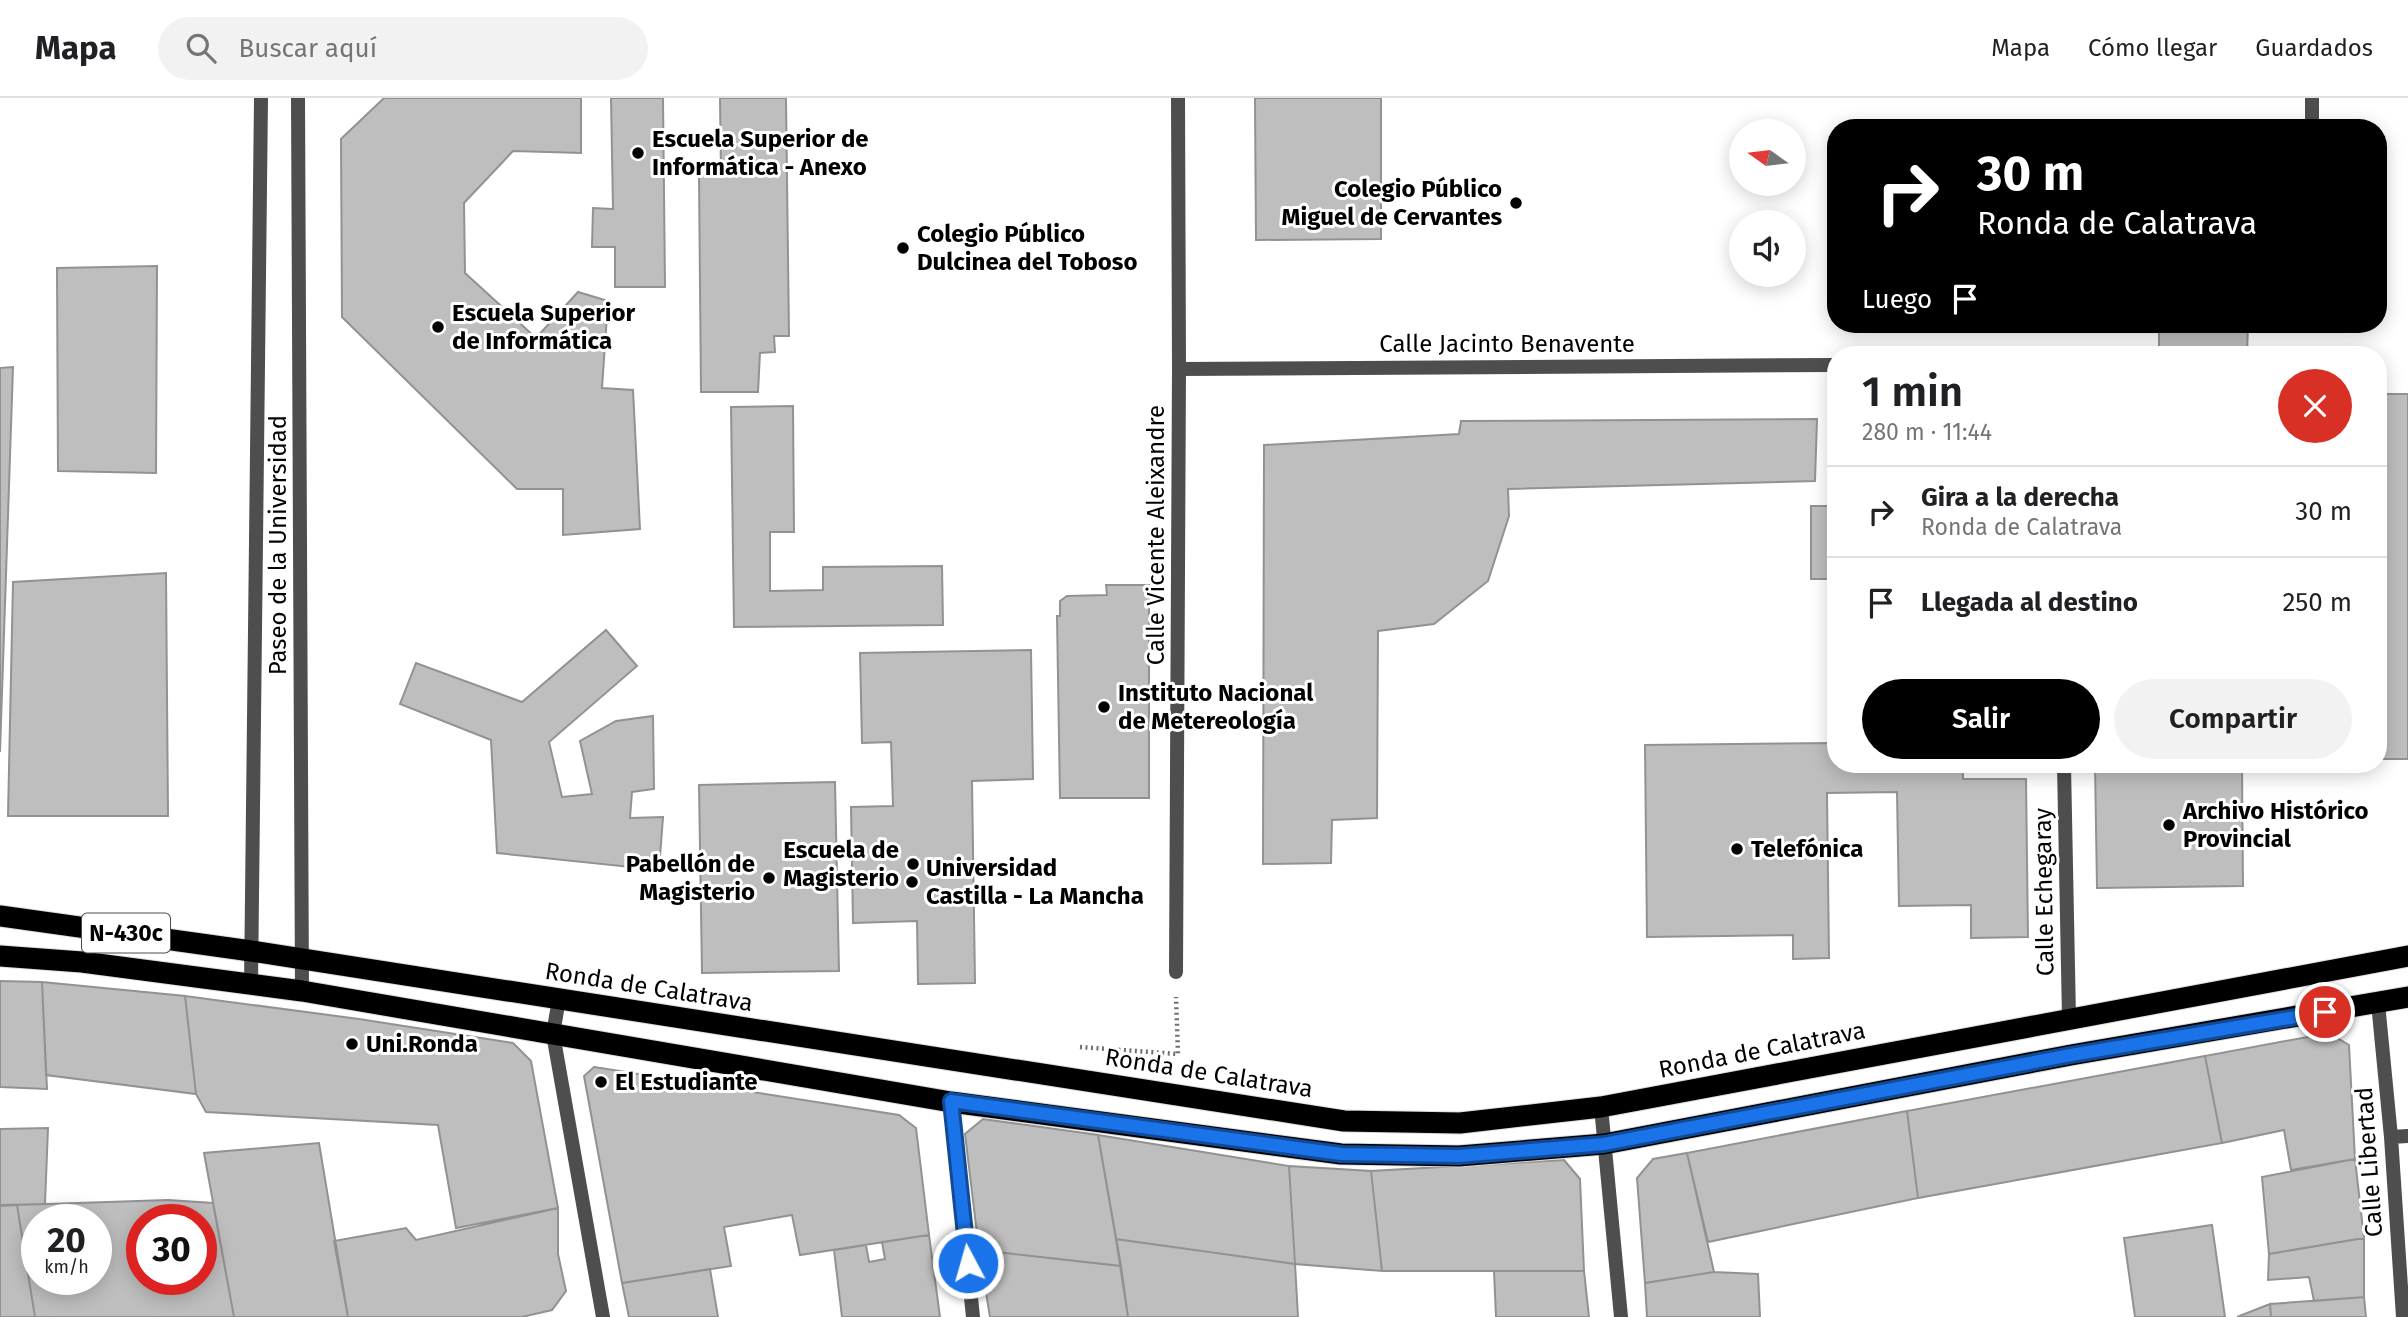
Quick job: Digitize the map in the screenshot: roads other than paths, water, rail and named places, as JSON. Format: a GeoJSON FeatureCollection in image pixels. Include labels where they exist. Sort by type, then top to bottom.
{"type":"FeatureCollection","features":[{"type":"Feature","properties":{"kind":"highway","name":"Ronda de Calatrava"},"geometry":{"type":"LineString","coordinates":[[0,916],[303,958],[1344,1121],[1460,1122],[1601,1107],[2408,956]]}},
{"type":"Feature","properties":{"kind":"highway","name":"N-430c"},"geometry":{"type":"LineString","coordinates":[[0,956],[82,962],[302,991],[951,1101],[1341,1154],[1459,1156],[1604,1144],[2071,1055],[2408,997]]}},
{"type":"Feature","properties":{"kind":"street","name":"Paseo de la Universidad"},"geometry":{"type":"LineString","coordinates":[[251,985],[261,98]]}},
{"type":"Feature","properties":{"kind":"street","name":"Paseo de la Universidad"},"geometry":{"type":"LineString","coordinates":[[298,98],[302,991]]}},
{"type":"Feature","properties":{"kind":"street","name":"Calle Vicente Aleixandre"},"geometry":{"type":"LineString","coordinates":[[1176,972],[1178,98]]}},
{"type":"Feature","properties":{"kind":"street"},"geometry":{"type":"LineString","coordinates":[[2312,98],[2312,119]]}},
{"type":"Feature","properties":{"kind":"street","name":"Calle Jacinto Benavente"},"geometry":{"type":"LineString","coordinates":[[1179,369],[1827,365]]}},
{"type":"Feature","properties":{"kind":"street","name":"Calle Echegaray"},"geometry":{"type":"LineString","coordinates":[[2064,773],[2068,1018]]}},
{"type":"Feature","properties":{"kind":"street"},"geometry":{"type":"LineString","coordinates":[[559,999],[553,1034],[603,1317]]}},
{"type":"Feature","properties":{"kind":"street","name":"Calle Libertad"},"geometry":{"type":"LineString","coordinates":[[2378,1003],[2403,1317]]}},
{"type":"Feature","properties":{"kind":"street"},"geometry":{"type":"LineString","coordinates":[[951,1101],[973,1317]]}},
{"type":"Feature","properties":{"kind":"street"},"geometry":{"type":"LineString","coordinates":[[1601,1107],[1621,1317]]}},
{"type":"Feature","properties":{"kind":"street"},"geometry":{"type":"LineString","coordinates":[[2390,1137],[2408,1136]]}},
{"type":"Feature","properties":{"kind":"place","name":"Escuela Superior de Informática - Anexo"},"geometry":{"type":"Point","coordinates":[638,153]}},
{"type":"Feature","properties":{"kind":"place","name":"Colegio Público Miguel de Cervantes"},"geometry":{"type":"Point","coordinates":[1516,203]}},
{"type":"Feature","properties":{"kind":"place","name":"Colegio Público Dulcinea del Toboso"},"geometry":{"type":"Point","coordinates":[903,248]}},
{"type":"Feature","properties":{"kind":"place","name":"Escuela Superior de Informática"},"geometry":{"type":"Point","coordinates":[438,327]}},
{"type":"Feature","properties":{"kind":"place","name":"Instituto Nacional de Metereología"},"geometry":{"type":"Point","coordinates":[1104,707]}},
{"type":"Feature","properties":{"kind":"place","name":"Archivo Histórico Provincial"},"geometry":{"type":"Point","coordinates":[2169,825]}},
{"type":"Feature","properties":{"kind":"place","name":"Telefónica"},"geometry":{"type":"Point","coordinates":[1737,849]}},
{"type":"Feature","properties":{"kind":"place","name":"Escuela de Magisterio"},"geometry":{"type":"Point","coordinates":[913,864]}},
{"type":"Feature","properties":{"kind":"place","name":"Pabellón de Magisterio"},"geometry":{"type":"Point","coordinates":[769,878]}},
{"type":"Feature","properties":{"kind":"place","name":"Universidad Castilla - La Mancha"},"geometry":{"type":"Point","coordinates":[912,882]}},
{"type":"Feature","properties":{"kind":"place","name":"Uni.Ronda"},"geometry":{"type":"Point","coordinates":[352,1044]}},
{"type":"Feature","properties":{"kind":"place","name":"El Estudiante"},"geometry":{"type":"Point","coordinates":[601,1082]}}]}
